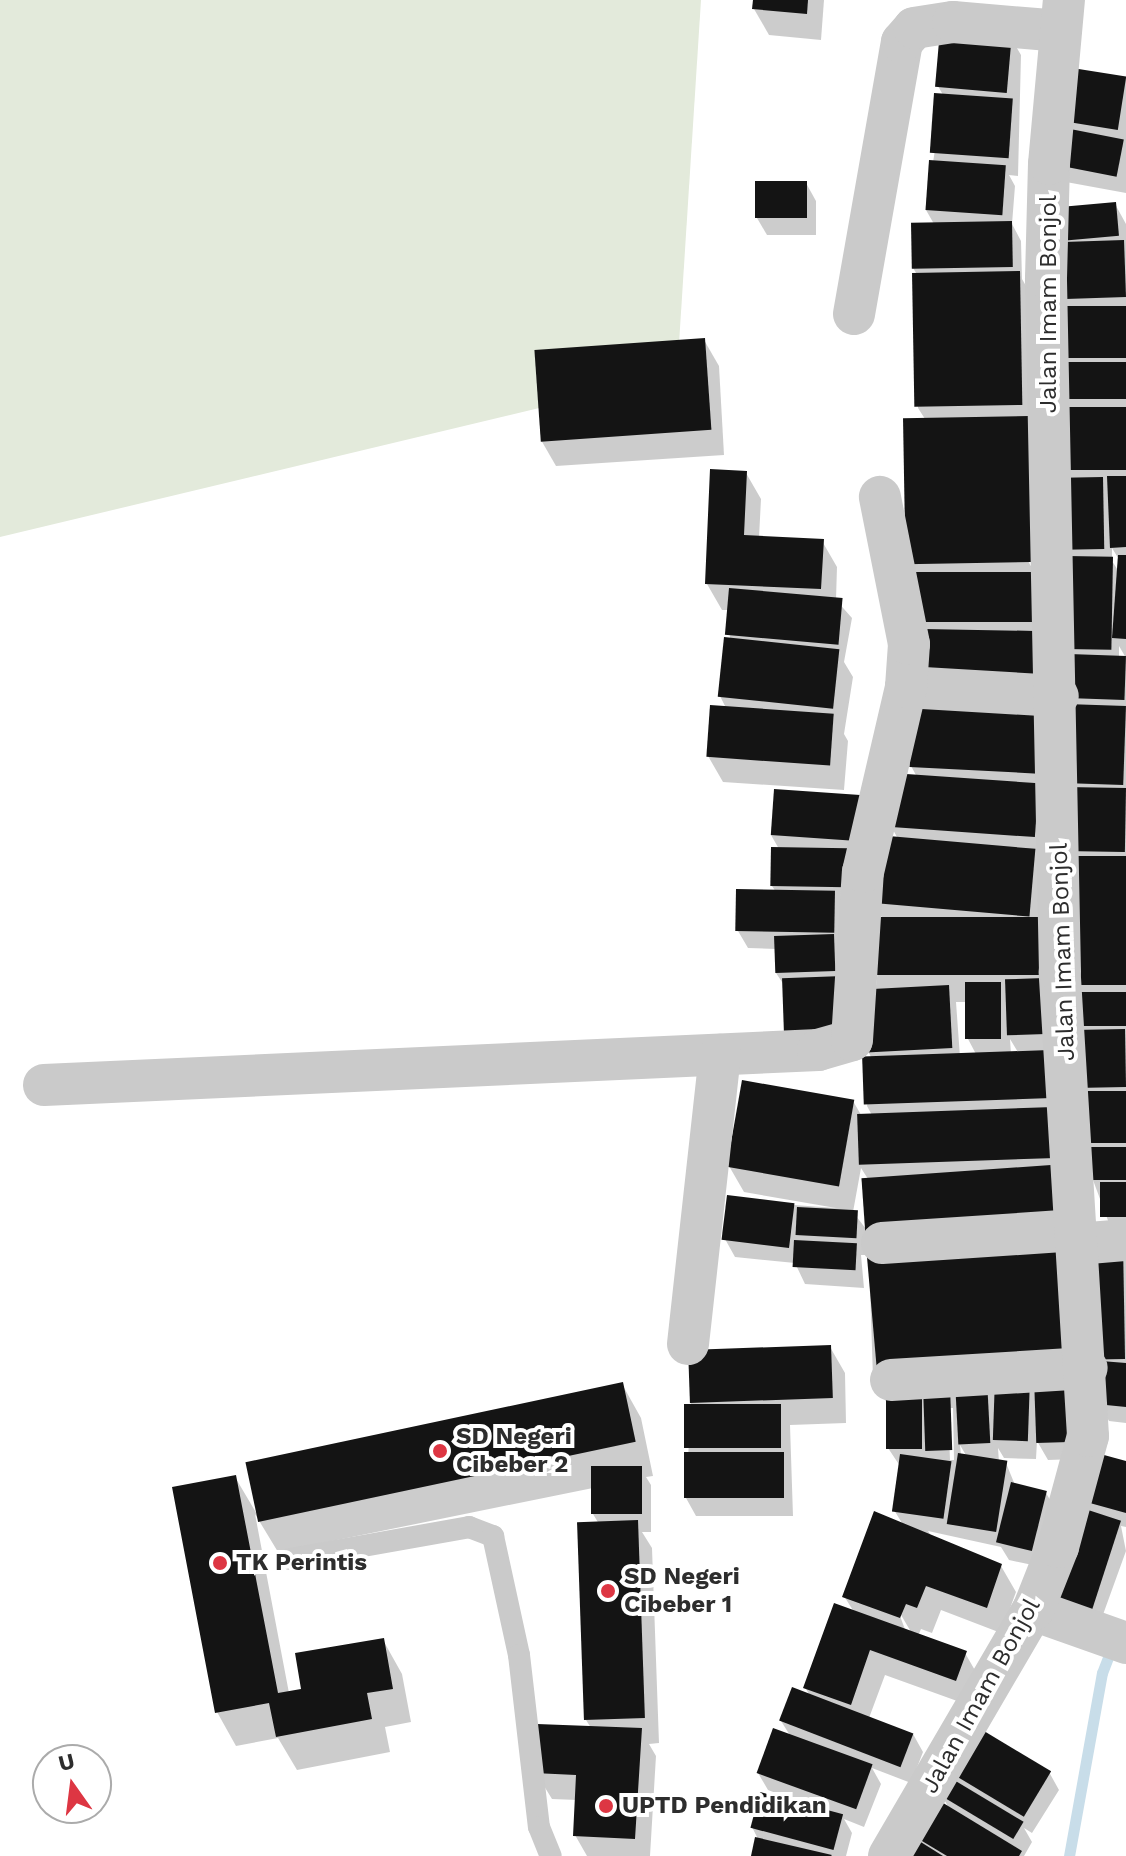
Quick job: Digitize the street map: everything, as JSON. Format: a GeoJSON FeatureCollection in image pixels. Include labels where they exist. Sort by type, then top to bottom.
{"type":"FeatureCollection","features":[{"type":"Feature","properties":{"kind":"street"},"geometry":{"type":"LineString","coordinates":[[854,314],[902,42],[914,28],[953,22],[1063,16]]}},
{"type":"Feature","properties":{"kind":"street","name":"Jalan Imam Bonjol"},"geometry":{"type":"LineString","coordinates":[[889,1856],[1033,1610],[1058,1547],[1082,1460],[1087,1368],[1060,972],[1058,696],[1046,248],[1063,16]]}},
{"type":"Feature","properties":{"kind":"street"},"geometry":{"type":"LineString","coordinates":[[44,1085],[818,1050],[852,1040],[863,872],[906,687],[905,609],[880,497]]}},
{"type":"Feature","properties":{"kind":"street"},"geometry":{"type":"LineString","coordinates":[[906,687],[1058,696]]}},
{"type":"Feature","properties":{"kind":"street"},"geometry":{"type":"LineString","coordinates":[[688,1344],[720,1055]]}},
{"type":"Feature","properties":{"kind":"street"},"geometry":{"type":"LineString","coordinates":[[882,1243],[1077,1237],[1126,1240]]}},
{"type":"Feature","properties":{"kind":"street"},"geometry":{"type":"LineString","coordinates":[[891,1380],[1087,1368]]}},
{"type":"Feature","properties":{"kind":"street"},"geometry":{"type":"LineString","coordinates":[[1033,1610],[1116,1640]]}},
{"type":"Feature","properties":{"kind":"lane"},"geometry":{"type":"LineString","coordinates":[[290,1559],[469,1527],[493,1536],[519,1655],[539,1827],[551,1856]]}},
{"type":"Feature","properties":{"kind":"green space"},"geometry":{"type":"Polygon","coordinates":[[[0,0],[701,0],[677,375],[0,537],[0,0]]]}},
{"type":"Feature","properties":{"kind":"building"},"geometry":{"type":"Polygon","coordinates":[[[753,0],[808,0],[807,14],[752,9],[753,0]]]}},
{"type":"Feature","properties":{"kind":"building"},"geometry":{"type":"Polygon","coordinates":[[[940,30],[1012,36],[1007,93],[935,87],[940,30]]]}},
{"type":"Feature","properties":{"kind":"building"},"geometry":{"type":"Polygon","coordinates":[[[1066,67],[1126,77],[1118,130],[1058,120],[1066,67]]]}},
{"type":"Feature","properties":{"kind":"building"},"geometry":{"type":"Polygon","coordinates":[[[934,93],[1013,99],[1009,158],[930,153],[934,93]]]}},
{"type":"Feature","properties":{"kind":"building"},"geometry":{"type":"Polygon","coordinates":[[[1060,127],[1124,139],[1117,177],[1053,164],[1060,127]]]}},
{"type":"Feature","properties":{"kind":"building"},"geometry":{"type":"Polygon","coordinates":[[[929,160],[1006,165],[1002,215],[926,210],[929,160]]]}},
{"type":"Feature","properties":{"kind":"building"},"geometry":{"type":"Polygon","coordinates":[[[755,181],[807,181],[807,218],[755,218],[755,181]]]}},
{"type":"Feature","properties":{"kind":"building"},"geometry":{"type":"Polygon","coordinates":[[[1116,202],[1119,236],[1060,241],[1057,207],[1116,202]]]}},
{"type":"Feature","properties":{"kind":"building"},"geometry":{"type":"Polygon","coordinates":[[[1012,221],[1013,267],[912,269],[911,223],[1012,221]]]}},
{"type":"Feature","properties":{"kind":"building"},"geometry":{"type":"Polygon","coordinates":[[[1124,240],[1126,297],[1058,299],[1056,242],[1124,240]]]}},
{"type":"Feature","properties":{"kind":"building"},"geometry":{"type":"Polygon","coordinates":[[[1020,271],[1022,405],[914,407],[912,273],[1020,271]]]}},
{"type":"Feature","properties":{"kind":"building"},"geometry":{"type":"Polygon","coordinates":[[[1058,306],[1126,306],[1126,358],[1058,358],[1058,306]]]}},
{"type":"Feature","properties":{"kind":"building"},"geometry":{"type":"Polygon","coordinates":[[[705,338],[711,430],[541,442],[534,350],[705,338]]]}},
{"type":"Feature","properties":{"kind":"building"},"geometry":{"type":"Polygon","coordinates":[[[1058,362],[1126,362],[1126,399],[1058,399],[1058,362]]]}},
{"type":"Feature","properties":{"kind":"building"},"geometry":{"type":"Polygon","coordinates":[[[1057,407],[1126,407],[1126,470],[1057,470],[1057,407]]]}},
{"type":"Feature","properties":{"kind":"building"},"geometry":{"type":"Polygon","coordinates":[[[1029,416],[1032,562],[906,564],[903,418],[1029,416]]]}},
{"type":"Feature","properties":{"kind":"building"},"geometry":{"type":"Polygon","coordinates":[[[710,469],[747,471],[744,535],[824,539],[821,589],[705,584],[710,469]]]}},
{"type":"Feature","properties":{"kind":"building"},"geometry":{"type":"Polygon","coordinates":[[[1107,476],[1126,476],[1126,547],[1110,548],[1107,476]]]}},
{"type":"Feature","properties":{"kind":"building"},"geometry":{"type":"Polygon","coordinates":[[[1103,477],[1104,549],[1064,550],[1063,478],[1103,477]]]}},
{"type":"Feature","properties":{"kind":"building"},"geometry":{"type":"Polygon","coordinates":[[[1118,555],[1126,555],[1126,639],[1112,638],[1118,555]]]}},
{"type":"Feature","properties":{"kind":"building"},"geometry":{"type":"Polygon","coordinates":[[[1067,556],[1113,557],[1111,650],[1065,649],[1067,556]]]}},
{"type":"Feature","properties":{"kind":"building"},"geometry":{"type":"Polygon","coordinates":[[[910,572],[1040,572],[1040,622],[910,622],[910,572]]]}},
{"type":"Feature","properties":{"kind":"building"},"geometry":{"type":"Polygon","coordinates":[[[729,588],[843,598],[838,645],[725,635],[729,588]]]}},
{"type":"Feature","properties":{"kind":"building"},"geometry":{"type":"Polygon","coordinates":[[[923,629],[1034,631],[1033,684],[922,682],[923,629]]]}},
{"type":"Feature","properties":{"kind":"building"},"geometry":{"type":"Polygon","coordinates":[[[724,637],[839,649],[833,709],[718,697],[724,637]]]}},
{"type":"Feature","properties":{"kind":"building"},"geometry":{"type":"Polygon","coordinates":[[[1069,654],[1126,656],[1124,700],[1067,698],[1069,654]]]}},
{"type":"Feature","properties":{"kind":"building"},"geometry":{"type":"Polygon","coordinates":[[[913,699],[1042,706],[1038,774],[909,767],[913,699]]]}},
{"type":"Feature","properties":{"kind":"building"},"geometry":{"type":"Polygon","coordinates":[[[1066,704],[1126,706],[1123,785],[1063,783],[1066,704]]]}},
{"type":"Feature","properties":{"kind":"building"},"geometry":{"type":"Polygon","coordinates":[[[710,705],[834,714],[830,766],[706,757],[710,705]]]}},
{"type":"Feature","properties":{"kind":"building"},"geometry":{"type":"Polygon","coordinates":[[[892,773],[1039,783],[1035,837],[888,827],[892,773]]]}},
{"type":"Feature","properties":{"kind":"building"},"geometry":{"type":"Polygon","coordinates":[[[1065,787],[1126,788],[1125,852],[1064,851],[1065,787]]]}},
{"type":"Feature","properties":{"kind":"building"},"geometry":{"type":"Polygon","coordinates":[[[774,789],[864,795],[861,841],[771,835],[774,789]]]}},
{"type":"Feature","properties":{"kind":"building"},"geometry":{"type":"Polygon","coordinates":[[[877,835],[1035,849],[1029,917],[871,903],[877,835]]]}},
{"type":"Feature","properties":{"kind":"building"},"geometry":{"type":"Polygon","coordinates":[[[771,847],[847,848],[846,887],[770,886],[771,847]]]}},
{"type":"Feature","properties":{"kind":"building"},"geometry":{"type":"Polygon","coordinates":[[[1062,856],[1126,856],[1126,985],[1062,985],[1062,856]]]}},
{"type":"Feature","properties":{"kind":"building"},"geometry":{"type":"Polygon","coordinates":[[[736,889],[835,891],[834,933],[735,931],[736,889]]]}},
{"type":"Feature","properties":{"kind":"building"},"geometry":{"type":"Polygon","coordinates":[[[863,917],[1050,917],[1050,975],[863,975],[863,917]]]}},
{"type":"Feature","properties":{"kind":"building"},"geometry":{"type":"Polygon","coordinates":[[[834,934],[835,971],[775,973],[774,936],[834,934]]]}},
{"type":"Feature","properties":{"kind":"building"},"geometry":{"type":"Polygon","coordinates":[[[843,976],[845,1030],[784,1032],[782,978],[843,976]]]}},
{"type":"Feature","properties":{"kind":"building"},"geometry":{"type":"Polygon","coordinates":[[[1044,978],[1046,1034],[1007,1035],[1005,979],[1044,978]]]}},
{"type":"Feature","properties":{"kind":"building"},"geometry":{"type":"Polygon","coordinates":[[[965,982],[1001,982],[1001,1039],[965,1039],[965,982]]]}},
{"type":"Feature","properties":{"kind":"building"},"geometry":{"type":"Polygon","coordinates":[[[949,985],[952,1048],[866,1052],[863,990],[949,985]]]}},
{"type":"Feature","properties":{"kind":"building"},"geometry":{"type":"Polygon","coordinates":[[[1074,992],[1126,992],[1126,1026],[1074,1026],[1074,992]]]}},
{"type":"Feature","properties":{"kind":"building"},"geometry":{"type":"Polygon","coordinates":[[[1125,1029],[1126,1087],[1075,1088],[1074,1030],[1125,1029]]]}},
{"type":"Feature","properties":{"kind":"building"},"geometry":{"type":"Polygon","coordinates":[[[1050,1050],[1052,1098],[864,1105],[862,1057],[1050,1050]]]}},
{"type":"Feature","properties":{"kind":"building"},"geometry":{"type":"Polygon","coordinates":[[[742,1080],[854,1100],[839,1186],[727,1167],[742,1080]]]}},
{"type":"Feature","properties":{"kind":"building"},"geometry":{"type":"Polygon","coordinates":[[[1077,1091],[1126,1091],[1126,1143],[1077,1143],[1077,1091]]]}},
{"type":"Feature","properties":{"kind":"building"},"geometry":{"type":"Polygon","coordinates":[[[1054,1107],[1056,1158],[859,1165],[857,1114],[1054,1107]]]}},
{"type":"Feature","properties":{"kind":"building"},"geometry":{"type":"Polygon","coordinates":[[[1089,1147],[1126,1147],[1126,1180],[1089,1180],[1089,1147]]]}},
{"type":"Feature","properties":{"kind":"building"},"geometry":{"type":"Polygon","coordinates":[[[1051,1165],[1055,1222],[865,1235],[861,1178],[1051,1165]]]}},
{"type":"Feature","properties":{"kind":"building"},"geometry":{"type":"Polygon","coordinates":[[[1100,1182],[1126,1182],[1126,1217],[1100,1217],[1100,1182]]]}},
{"type":"Feature","properties":{"kind":"building"},"geometry":{"type":"Polygon","coordinates":[[[727,1195],[794,1203],[789,1248],[722,1240],[727,1195]]]}},
{"type":"Feature","properties":{"kind":"building"},"geometry":{"type":"Polygon","coordinates":[[[797,1207],[858,1210],[856,1238],[796,1235],[797,1207]]]}},
{"type":"Feature","properties":{"kind":"building"},"geometry":{"type":"Polygon","coordinates":[[[1065,1237],[1076,1365],[878,1382],[867,1254],[1065,1237]]]}},
{"type":"Feature","properties":{"kind":"building"},"geometry":{"type":"Polygon","coordinates":[[[794,1240],[857,1243],[856,1270],[793,1267],[794,1240]]]}},
{"type":"Feature","properties":{"kind":"building"},"geometry":{"type":"Polygon","coordinates":[[[1123,1243],[1125,1359],[1095,1360],[1093,1244],[1123,1243]]]}},
{"type":"Feature","properties":{"kind":"building"},"geometry":{"type":"Polygon","coordinates":[[[831,1345],[833,1398],[690,1403],[688,1350],[831,1345]]]}},
{"type":"Feature","properties":{"kind":"building"},"geometry":{"type":"Polygon","coordinates":[[[1101,1361],[1126,1363],[1126,1407],[1096,1404],[1101,1361]]]}},
{"type":"Feature","properties":{"kind":"building"},"geometry":{"type":"Polygon","coordinates":[[[1067,1377],[1069,1442],[1036,1443],[1034,1378],[1067,1377]]]}},
{"type":"Feature","properties":{"kind":"building"},"geometry":{"type":"Polygon","coordinates":[[[995,1378],[1030,1379],[1028,1441],[993,1440],[995,1378]]]}},
{"type":"Feature","properties":{"kind":"building"},"geometry":{"type":"Polygon","coordinates":[[[987,1380],[990,1443],[958,1445],[955,1382],[987,1380]]]}},
{"type":"Feature","properties":{"kind":"building","name":"SD Negeri Cibeber 2"},"geometry":{"type":"Polygon","coordinates":[[[623,1382],[636,1442],[258,1522],[245,1462],[623,1382]]]}},
{"type":"Feature","properties":{"kind":"building"},"geometry":{"type":"Polygon","coordinates":[[[886,1382],[922,1382],[922,1449],[886,1449],[886,1382]]]}},
{"type":"Feature","properties":{"kind":"building"},"geometry":{"type":"Polygon","coordinates":[[[950,1386],[952,1450],[925,1451],[923,1387],[950,1386]]]}},
{"type":"Feature","properties":{"kind":"building"},"geometry":{"type":"Polygon","coordinates":[[[684,1404],[781,1404],[781,1448],[684,1448],[684,1404]]]}},
{"type":"Feature","properties":{"kind":"building"},"geometry":{"type":"Polygon","coordinates":[[[684,1452],[784,1452],[784,1498],[684,1498],[684,1452]]]}},
{"type":"Feature","properties":{"kind":"building"},"geometry":{"type":"Polygon","coordinates":[[[1093,1452],[1126,1461],[1126,1513],[1079,1500],[1093,1452]]]}},
{"type":"Feature","properties":{"kind":"building"},"geometry":{"type":"Polygon","coordinates":[[[958,1453],[1007,1461],[996,1532],[947,1524],[958,1453]]]}},
{"type":"Feature","properties":{"kind":"building"},"geometry":{"type":"Polygon","coordinates":[[[900,1454],[951,1461],[943,1519],[892,1511],[900,1454]]]}},
{"type":"Feature","properties":{"kind":"building"},"geometry":{"type":"Polygon","coordinates":[[[591,1466],[642,1466],[642,1514],[591,1514],[591,1466]]]}},
{"type":"Feature","properties":{"kind":"building","name":"TK Perintis"},"geometry":{"type":"Polygon","coordinates":[[[236,1475],[278,1693],[301,1689],[295,1653],[384,1638],[393,1689],[367,1693],[372,1719],[276,1737],[269,1703],[215,1713],[172,1487],[236,1475]]]}},
{"type":"Feature","properties":{"kind":"building"},"geometry":{"type":"Polygon","coordinates":[[[1011,1482],[1047,1491],[1032,1551],[996,1542],[1011,1482]]]}},
{"type":"Feature","properties":{"kind":"building"},"geometry":{"type":"Polygon","coordinates":[[[1082,1508],[1121,1521],[1089,1618],[1050,1605],[1082,1508]]]}},
{"type":"Feature","properties":{"kind":"building"},"geometry":{"type":"Polygon","coordinates":[[[874,1511],[1002,1564],[987,1608],[926,1586],[917,1608],[906,1604],[900,1618],[842,1597],[874,1511]]]}},
{"type":"Feature","properties":{"kind":"building"},"geometry":{"type":"Polygon","coordinates":[[[638,1520],[645,1718],[584,1720],[577,1522],[638,1520]]]}},
{"type":"Feature","properties":{"kind":"building"},"geometry":{"type":"Polygon","coordinates":[[[834,1603],[967,1651],[956,1681],[870,1650],[851,1705],[803,1688],[834,1603]]]}},
{"type":"Feature","properties":{"kind":"building"},"geometry":{"type":"Polygon","coordinates":[[[792,1687],[913,1734],[900,1767],[779,1721],[792,1687]]]}},
{"type":"Feature","properties":{"kind":"building","name":"UPTD Pendidikan"},"geometry":{"type":"Polygon","coordinates":[[[537,1724],[642,1728],[635,1839],[573,1836],[576,1775],[534,1773],[537,1724]]]}},
{"type":"Feature","properties":{"kind":"building"},"geometry":{"type":"Polygon","coordinates":[[[974,1725],[1051,1771],[1024,1817],[947,1770],[974,1725]]]}},
{"type":"Feature","properties":{"kind":"building"},"geometry":{"type":"Polygon","coordinates":[[[773,1728],[873,1764],[856,1809],[757,1773],[773,1728]]]}},
{"type":"Feature","properties":{"kind":"building"},"geometry":{"type":"Polygon","coordinates":[[[949,1777],[1024,1822],[1013,1839],[939,1794],[949,1777]]]}},
{"type":"Feature","properties":{"kind":"building"},"geometry":{"type":"Polygon","coordinates":[[[760,1792],[843,1814],[833,1850],[750,1828],[760,1792]]]}},
{"type":"Feature","properties":{"kind":"building"},"geometry":{"type":"Polygon","coordinates":[[[935,1798],[1022,1851],[1019,1856],[947,1856],[912,1835],[935,1798]]]}},
{"type":"Feature","properties":{"kind":"building"},"geometry":{"type":"Polygon","coordinates":[[[755,1837],[832,1855],[751,1856],[755,1837]]]}},
{"type":"Feature","properties":{"kind":"building"},"geometry":{"type":"Polygon","coordinates":[[[916,1839],[943,1856],[905,1856],[916,1839]]]}},
{"type":"Feature","properties":{"kind":"waterway"},"geometry":{"type":"LineString","coordinates":[[1069,1856],[1102,1673],[1112,1647]]}},
{"type":"Feature","properties":{"kind":"place","name":"SD Negeri Cibeber 2"},"geometry":{"type":"Point","coordinates":[440,1451]}},
{"type":"Feature","properties":{"kind":"place","name":"TK Perintis"},"geometry":{"type":"Point","coordinates":[220,1563]}},
{"type":"Feature","properties":{"kind":"place","name":"SD Negeri Cibeber 1"},"geometry":{"type":"Point","coordinates":[608,1591]}},
{"type":"Feature","properties":{"kind":"place","name":"UPTD Pendidikan"},"geometry":{"type":"Point","coordinates":[606,1806]}}]}
